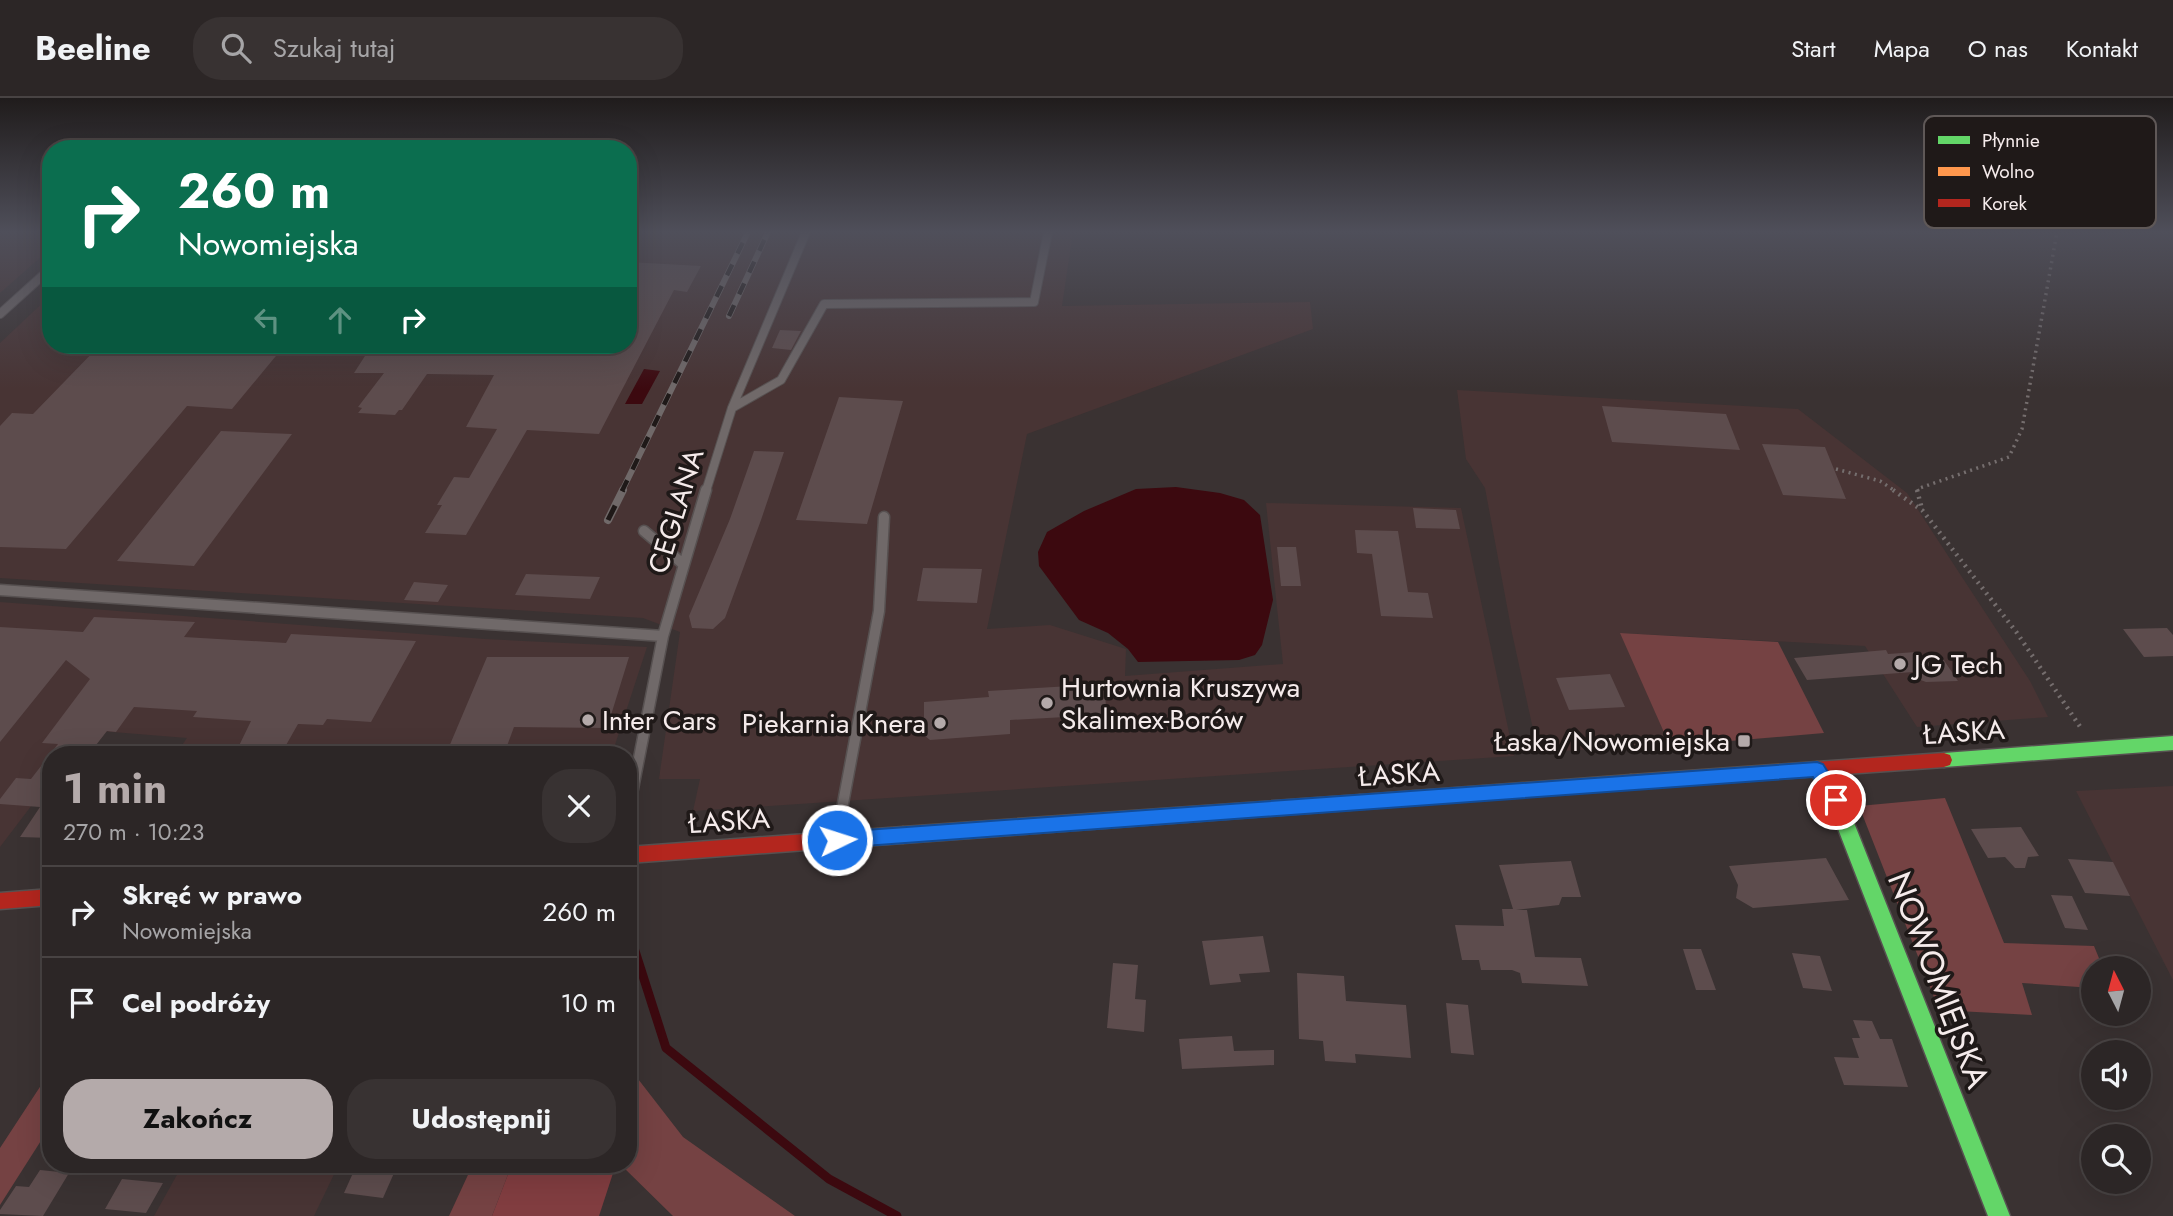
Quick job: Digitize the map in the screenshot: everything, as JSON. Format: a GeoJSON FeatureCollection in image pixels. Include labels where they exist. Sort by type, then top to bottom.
{"type":"FeatureCollection","features":[{"type":"Feature","properties":{"kind":"main road","name":"ŁASKA"},"geometry":{"type":"LineString","coordinates":[[637,854],[2173,743]]}},
{"type":"Feature","properties":{"kind":"main road","name":"NOWOMIEJSKA"},"geometry":{"type":"LineString","coordinates":[[1817,769],[1836,800],[1999,1216]]}},
{"type":"Feature","properties":{"kind":"main road"},"geometry":{"type":"LineString","coordinates":[[0,901],[42,898]]}},
{"type":"Feature","properties":{"kind":"lane"},"geometry":{"type":"LineString","coordinates":[[0,314],[33,284]]}},
{"type":"Feature","properties":{"kind":"lane","name":"CEGLANA"},"geometry":{"type":"LineString","coordinates":[[637,769],[663,636],[683,564],[732,408],[784,284]]}},
{"type":"Feature","properties":{"kind":"lane"},"geometry":{"type":"LineString","coordinates":[[732,408],[781,380],[824,304],[1034,302],[1038,284]]}},
{"type":"Feature","properties":{"kind":"lane"},"geometry":{"type":"LineString","coordinates":[[837,840],[879,611],[884,517]]}},
{"type":"Feature","properties":{"kind":"lane"},"geometry":{"type":"LineString","coordinates":[[644,531],[683,564]]}},
{"type":"Feature","properties":{"kind":"lane"},"geometry":{"type":"LineString","coordinates":[[0,590],[663,636]]}},
{"type":"Feature","properties":{"kind":"path"},"geometry":{"type":"LineString","coordinates":[[1923,511],[1917,489],[2009,457],[2022,429],[2048,284]]}},
{"type":"Feature","properties":{"kind":"path"},"geometry":{"type":"LineString","coordinates":[[1836,469],[1880,481],[1923,511],[2017,633],[2096,748]]}},
{"type":"Feature","properties":{"kind":"shaded area"},"geometry":{"type":"Polygon","coordinates":[[[0,284],[10,284],[0,293],[0,284]]]}},
{"type":"Feature","properties":{"kind":"shaded area"},"geometry":{"type":"Polygon","coordinates":[[[637,284],[1065,284],[1062,306],[1310,302],[1313,329],[1027,434],[987,629],[1050,625],[1126,649],[1125,676],[1283,664],[1266,503],[1461,508],[1514,756],[693,811],[700,779],[659,779],[680,632],[643,618],[0,578],[0,343],[42,303],[42,354],[637,354],[637,284]]]}},
{"type":"Feature","properties":{"kind":"shaded area"},"geometry":{"type":"Polygon","coordinates":[[[644,369],[660,371],[642,404],[625,404],[644,369]]]}},
{"type":"Feature","properties":{"kind":"shaded area"},"geometry":{"type":"Polygon","coordinates":[[[1457,390],[1798,409],[1907,493],[2030,681],[2048,717],[1917,727],[1865,646],[1621,633],[1670,746],[1538,752],[1485,488],[1466,459],[1457,390]]]}},
{"type":"Feature","properties":{"kind":"shaded area"},"geometry":{"type":"Polygon","coordinates":[[[1176,487],[1220,493],[1244,500],[1260,515],[1273,600],[1262,645],[1255,655],[1239,660],[1138,662],[1128,649],[1108,633],[1079,620],[1039,566],[1038,552],[1047,532],[1084,511],[1136,489],[1176,487]]]}},
{"type":"Feature","properties":{"kind":"shaded area"},"geometry":{"type":"Polygon","coordinates":[[[0,602],[485,639],[647,647],[615,746],[182,746],[187,738],[88,730],[76,746],[42,746],[42,792],[0,847],[0,602]]]}},
{"type":"Feature","properties":{"kind":"shaded area"},"geometry":{"type":"Polygon","coordinates":[[[1620,633],[1778,642],[1824,733],[1670,746],[1620,633]]]}},
{"type":"Feature","properties":{"kind":"shaded area"},"geometry":{"type":"Polygon","coordinates":[[[2173,786],[2173,980],[2076,791],[2173,786]]]}},
{"type":"Feature","properties":{"kind":"shaded area"},"geometry":{"type":"Polygon","coordinates":[[[1945,798],[2004,943],[2094,946],[2098,956],[2081,956],[2081,987],[2022,983],[2032,1015],[1939,1010],[1859,806],[1945,798]]]}},
{"type":"Feature","properties":{"kind":"shaded area"},"geometry":{"type":"Polygon","coordinates":[[[637,1078],[683,1137],[795,1216],[673,1216],[629,1173],[637,1173],[637,1078]]]}},
{"type":"Feature","properties":{"kind":"shaded area"},"geometry":{"type":"Polygon","coordinates":[[[42,1084],[42,1139],[0,1205],[0,1148],[42,1084]]]}},
{"type":"Feature","properties":{"kind":"shaded area"},"geometry":{"type":"Polygon","coordinates":[[[178,1173],[335,1173],[314,1216],[154,1216],[178,1173]]]}},
{"type":"Feature","properties":{"kind":"shaded area"},"geometry":{"type":"Polygon","coordinates":[[[469,1173],[509,1173],[492,1216],[449,1216],[469,1173]]]}},
{"type":"Feature","properties":{"kind":"shaded area"},"geometry":{"type":"Polygon","coordinates":[[[509,1173],[613,1173],[599,1216],[492,1216],[509,1173]]]}},
{"type":"Feature","properties":{"kind":"building"},"geometry":{"type":"Polygon","coordinates":[[[637,284],[691,284],[687,292],[674,290],[599,434],[527,430],[466,535],[425,533],[442,505],[437,505],[454,477],[469,478],[497,429],[466,427],[494,375],[427,374],[402,410],[395,415],[358,413],[362,408],[358,407],[384,373],[354,373],[366,354],[637,354],[637,284]]]}},
{"type":"Feature","properties":{"kind":"building"},"geometry":{"type":"Polygon","coordinates":[[[780,330],[801,331],[791,350],[772,348],[780,330]]]}},
{"type":"Feature","properties":{"kind":"building"},"geometry":{"type":"Polygon","coordinates":[[[91,354],[278,354],[232,409],[187,406],[66,549],[0,547],[0,426],[12,413],[33,414],[91,354]]]}},
{"type":"Feature","properties":{"kind":"building"},"geometry":{"type":"Polygon","coordinates":[[[839,397],[903,401],[867,524],[796,520],[839,397]]]}},
{"type":"Feature","properties":{"kind":"building"},"geometry":{"type":"Polygon","coordinates":[[[1602,406],[1726,414],[1740,450],[1612,442],[1602,406]]]}},
{"type":"Feature","properties":{"kind":"building"},"geometry":{"type":"Polygon","coordinates":[[[221,431],[292,434],[194,566],[117,561],[221,431]]]}},
{"type":"Feature","properties":{"kind":"building"},"geometry":{"type":"Polygon","coordinates":[[[1762,444],[1825,447],[1846,499],[1783,495],[1762,444]]]}},
{"type":"Feature","properties":{"kind":"building"},"geometry":{"type":"Polygon","coordinates":[[[754,451],[784,452],[725,618],[713,629],[692,628],[689,616],[730,519],[754,451]]]}},
{"type":"Feature","properties":{"kind":"building"},"geometry":{"type":"Polygon","coordinates":[[[1413,508],[1456,510],[1460,529],[1416,528],[1413,508]]]}},
{"type":"Feature","properties":{"kind":"building"},"geometry":{"type":"Polygon","coordinates":[[[1355,530],[1398,531],[1408,592],[1428,593],[1433,618],[1381,616],[1372,554],[1357,553],[1355,530]]]}},
{"type":"Feature","properties":{"kind":"building"},"geometry":{"type":"Polygon","coordinates":[[[1277,547],[1296,547],[1301,586],[1281,586],[1277,547]]]}},
{"type":"Feature","properties":{"kind":"building"},"geometry":{"type":"Polygon","coordinates":[[[923,568],[982,569],[977,603],[917,601],[923,568]]]}},
{"type":"Feature","properties":{"kind":"building"},"geometry":{"type":"Polygon","coordinates":[[[526,574],[600,577],[590,599],[515,595],[526,574]]]}},
{"type":"Feature","properties":{"kind":"building"},"geometry":{"type":"Polygon","coordinates":[[[414,582],[448,585],[438,602],[404,600],[414,582]]]}},
{"type":"Feature","properties":{"kind":"building"},"geometry":{"type":"Polygon","coordinates":[[[94,617],[195,622],[184,637],[286,643],[291,634],[416,641],[371,722],[327,719],[323,725],[298,724],[286,746],[239,746],[251,721],[193,717],[197,711],[134,707],[116,732],[107,731],[95,746],[56,746],[58,744],[42,743],[90,679],[66,660],[0,742],[0,627],[83,632],[94,617]]]}},
{"type":"Feature","properties":{"kind":"building"},"geometry":{"type":"Polygon","coordinates":[[[2167,628],[2173,635],[2173,656],[2144,657],[2123,629],[2167,628]]]}},
{"type":"Feature","properties":{"kind":"building"},"geometry":{"type":"Polygon","coordinates":[[[1886,650],[1888,654],[1916,652],[1920,658],[1941,656],[1958,681],[1926,682],[1918,679],[1913,672],[1807,680],[1794,658],[1886,650]]]}},
{"type":"Feature","properties":{"kind":"building"},"geometry":{"type":"Polygon","coordinates":[[[487,657],[629,657],[607,728],[514,727],[507,746],[449,746],[487,657]]]}},
{"type":"Feature","properties":{"kind":"building"},"geometry":{"type":"Polygon","coordinates":[[[1610,674],[1625,707],[1569,710],[1556,678],[1610,674]]]}},
{"type":"Feature","properties":{"kind":"building","name":"Hurtownia Kruszywa Skalimex-Borów"},"geometry":{"type":"Polygon","coordinates":[[[1104,684],[1108,728],[1084,729],[1083,716],[1010,720],[1010,734],[930,740],[924,735],[924,702],[989,697],[988,691],[1104,684]]]}},
{"type":"Feature","properties":{"kind":"building"},"geometry":{"type":"Polygon","coordinates":[[[42,765],[42,838],[20,837],[40,807],[0,804],[0,799],[16,778],[31,779],[42,765]]]}},
{"type":"Feature","properties":{"kind":"building"},"geometry":{"type":"Polygon","coordinates":[[[2021,827],[2039,856],[2028,857],[2025,868],[2015,868],[2005,857],[1988,858],[1971,829],[2021,827]]]}},
{"type":"Feature","properties":{"kind":"building"},"geometry":{"type":"Polygon","coordinates":[[[1826,858],[1849,900],[1753,908],[1736,898],[1738,885],[1729,866],[1826,858]]]}},
{"type":"Feature","properties":{"kind":"building"},"geometry":{"type":"Polygon","coordinates":[[[2068,859],[2113,862],[2130,896],[2085,893],[2068,859]]]}},
{"type":"Feature","properties":{"kind":"building"},"geometry":{"type":"Polygon","coordinates":[[[1571,861],[1581,897],[1562,897],[1559,905],[1516,910],[1527,910],[1535,957],[1581,958],[1588,986],[1522,983],[1520,973],[1512,970],[1481,970],[1479,960],[1462,960],[1455,925],[1504,926],[1502,909],[1513,909],[1499,865],[1571,861]]]}},
{"type":"Feature","properties":{"kind":"building"},"geometry":{"type":"Polygon","coordinates":[[[2051,895],[2072,896],[2088,930],[2065,928],[2051,895]]]}},
{"type":"Feature","properties":{"kind":"building"},"geometry":{"type":"Polygon","coordinates":[[[1263,936],[1270,972],[1239,974],[1241,982],[1210,985],[1202,941],[1263,936]]]}},
{"type":"Feature","properties":{"kind":"building"},"geometry":{"type":"Polygon","coordinates":[[[1683,949],[1701,949],[1716,990],[1696,990],[1683,949]]]}},
{"type":"Feature","properties":{"kind":"building"},"geometry":{"type":"Polygon","coordinates":[[[1792,953],[1820,956],[1832,991],[1803,988],[1792,953]]]}},
{"type":"Feature","properties":{"kind":"building"},"geometry":{"type":"Polygon","coordinates":[[[1113,963],[1138,965],[1135,999],[1146,1000],[1144,1032],[1107,1028],[1113,963]]]}},
{"type":"Feature","properties":{"kind":"building"},"geometry":{"type":"Polygon","coordinates":[[[1297,973],[1344,976],[1346,1001],[1406,1005],[1411,1058],[1355,1054],[1356,1063],[1325,1061],[1323,1041],[1299,1039],[1297,973]]]}},
{"type":"Feature","properties":{"kind":"building"},"geometry":{"type":"Polygon","coordinates":[[[1446,1003],[1468,1005],[1474,1055],[1451,1053],[1446,1003]]]}},
{"type":"Feature","properties":{"kind":"building"},"geometry":{"type":"Polygon","coordinates":[[[1853,1020],[1872,1021],[1880,1039],[1892,1039],[1908,1087],[1844,1085],[1834,1057],[1859,1058],[1852,1038],[1860,1038],[1853,1020]]]}},
{"type":"Feature","properties":{"kind":"building"},"geometry":{"type":"Polygon","coordinates":[[[1232,1036],[1234,1051],[1274,1050],[1274,1065],[1182,1069],[1179,1039],[1232,1036]]]}},
{"type":"Feature","properties":{"kind":"building"},"geometry":{"type":"Polygon","coordinates":[[[40,1170],[42,1173],[69,1173],[43,1216],[0,1214],[16,1186],[29,1187],[40,1170]]]}},
{"type":"Feature","properties":{"kind":"building"},"geometry":{"type":"Polygon","coordinates":[[[353,1173],[394,1173],[383,1198],[344,1193],[353,1173]]]}},
{"type":"Feature","properties":{"kind":"building"},"geometry":{"type":"Polygon","coordinates":[[[122,1179],[163,1183],[146,1213],[105,1209],[122,1179]]]}},
{"type":"Feature","properties":{"kind":"waterway"},"geometry":{"type":"LineString","coordinates":[[637,957],[666,1048],[829,1179],[897,1216]]}},
{"type":"Feature","properties":{"kind":"railway"},"geometry":{"type":"LineString","coordinates":[[622,491],[723,284]]}},
{"type":"Feature","properties":{"kind":"railway"},"geometry":{"type":"LineString","coordinates":[[729,316],[744,284]]}},
{"type":"Feature","properties":{"kind":"railway"},"geometry":{"type":"LineString","coordinates":[[608,520],[623,490]]}},
{"type":"Feature","properties":{"kind":"traffic: fast"},"geometry":{"type":"LineString","coordinates":[[1944,760],[2173,743]]}},
{"type":"Feature","properties":{"kind":"traffic: fast"},"geometry":{"type":"LineString","coordinates":[[1817,769],[1836,800],[1999,1216]]}},
{"type":"Feature","properties":{"kind":"traffic: fast"},"geometry":{"type":"LineString","coordinates":[[903,835],[1360,802]]}},
{"type":"Feature","properties":{"kind":"traffic: slow"},"geometry":{"type":"LineString","coordinates":[[1360,802],[1631,782]]}},
{"type":"Feature","properties":{"kind":"traffic: jam"},"geometry":{"type":"LineString","coordinates":[[1631,782],[1944,760]]}},
{"type":"Feature","properties":{"kind":"traffic: jam"},"geometry":{"type":"LineString","coordinates":[[637,854],[903,835]]}},
{"type":"Feature","properties":{"kind":"traffic: jam"},"geometry":{"type":"LineString","coordinates":[[0,901],[42,898]]}},
{"type":"Feature","properties":{"kind":"place","name":"JG Tech"},"geometry":{"type":"Point","coordinates":[1900,664]}},
{"type":"Feature","properties":{"kind":"place","name":"Hurtownia Kruszywa Skalimex-Borów"},"geometry":{"type":"Point","coordinates":[1047,703]}},
{"type":"Feature","properties":{"kind":"place","name":"Inter Cars"},"geometry":{"type":"Point","coordinates":[588,720]}},
{"type":"Feature","properties":{"kind":"place","name":"Piekarnia Knera"},"geometry":{"type":"Point","coordinates":[940,723]}},
{"type":"Feature","properties":{"kind":"place","name":"Łaska/Nowomiejska"},"geometry":{"type":"Point","coordinates":[1744,741]}},
{"type":"Feature","properties":{"kind":"route"},"geometry":{"type":"LineString","coordinates":[[837,840],[1817,769],[1836,800]]}}]}
